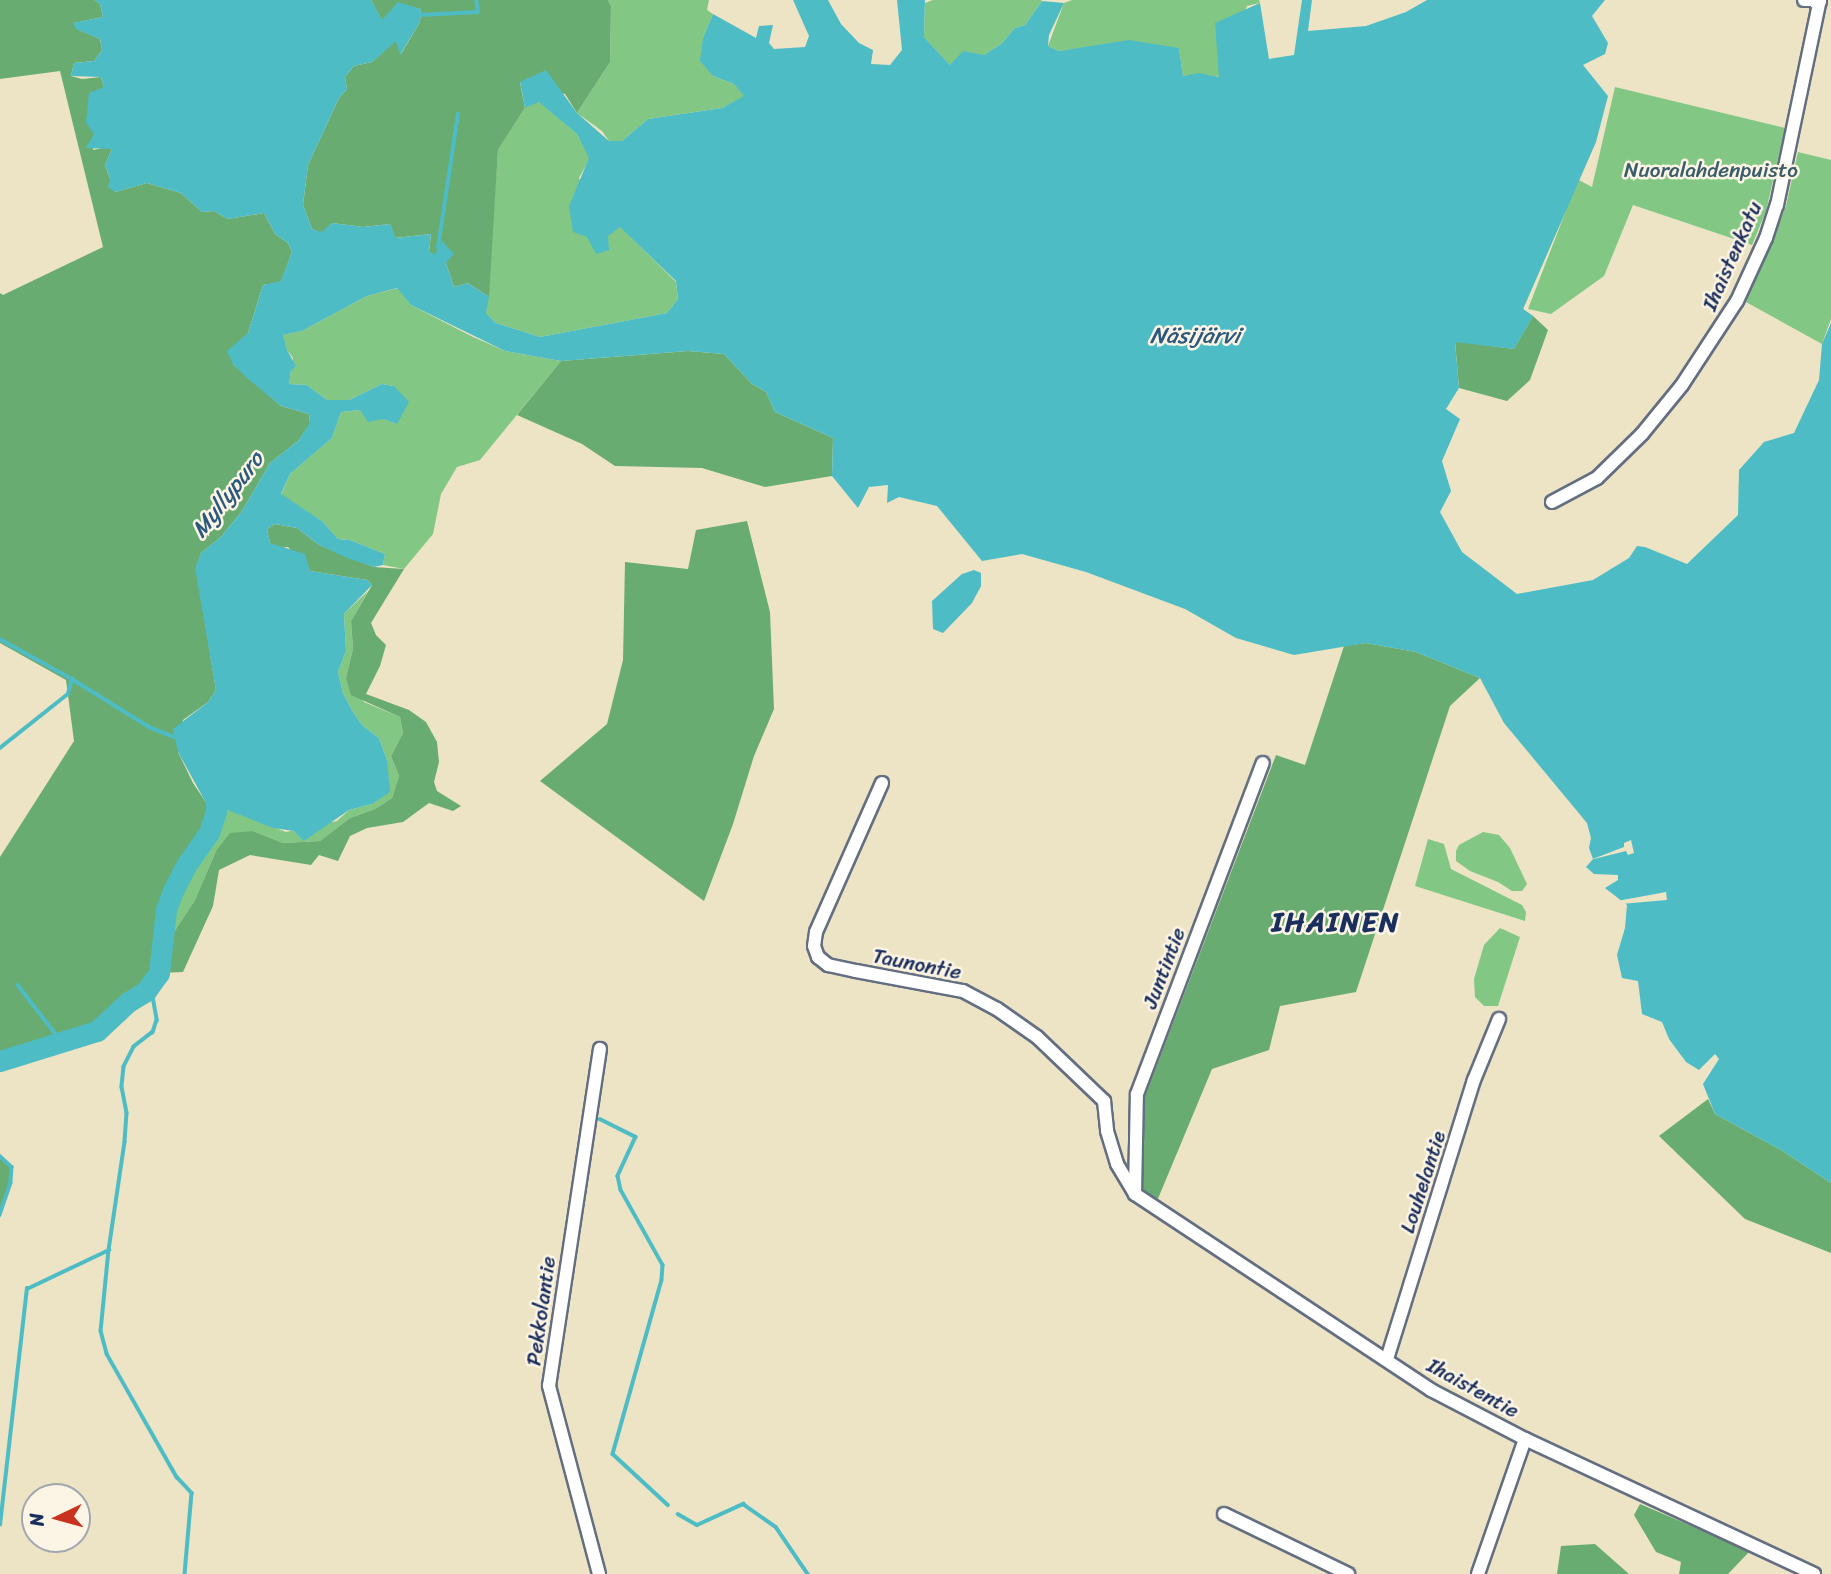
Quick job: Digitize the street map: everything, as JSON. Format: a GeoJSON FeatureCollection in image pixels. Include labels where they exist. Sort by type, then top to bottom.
{"type":"FeatureCollection","features":[{"type":"Feature","properties":{"kind":"street"},"geometry":{"type":"LineString","coordinates":[[1804,0],[1820,0]]}},
{"type":"Feature","properties":{"kind":"street","name":"Ihaistenkatu"},"geometry":{"type":"LineString","coordinates":[[1552,502],[1597,478],[1643,433],[1682,384],[1737,301],[1766,238],[1777,205],[1820,0]]}},
{"type":"Feature","properties":{"kind":"street","name":"Juntintie"},"geometry":{"type":"LineString","coordinates":[[1135,1194],[1137,1094],[1263,763]]}},
{"type":"Feature","properties":{"kind":"street","name":"Taunontie"},"geometry":{"type":"LineString","coordinates":[[882,783],[816,932],[814,946],[818,957],[828,965],[963,991],[1037,1037],[1104,1101],[1107,1131],[1117,1164],[1135,1194]]}},
{"type":"Feature","properties":{"kind":"street","name":"Louhelantie"},"geometry":{"type":"LineString","coordinates":[[1387,1359],[1474,1080],[1499,1019]]}},
{"type":"Feature","properties":{"kind":"street","name":"Pekkolantie"},"geometry":{"type":"LineString","coordinates":[[599,1574],[550,1386],[600,1049]]}},
{"type":"Feature","properties":{"kind":"street","name":"Ihaistentie"},"geometry":{"type":"LineString","coordinates":[[1135,1194],[1431,1390],[1525,1439],[1814,1574]]}},
{"type":"Feature","properties":{"kind":"street"},"geometry":{"type":"LineString","coordinates":[[1478,1574],[1525,1439]]}},
{"type":"Feature","properties":{"kind":"street"},"geometry":{"type":"LineString","coordinates":[[1224,1514],[1349,1574]]}},
{"type":"Feature","properties":{"kind":"green space"},"geometry":{"type":"Polygon","coordinates":[[[0,0],[95,0],[100,4],[103,17],[74,23],[77,29],[100,39],[102,50],[94,61],[74,63],[71,76],[82,79],[101,77],[104,87],[93,150],[107,147],[112,149],[105,165],[115,192],[147,183],[181,193],[202,212],[214,211],[228,219],[264,213],[275,234],[288,243],[292,252],[281,282],[263,285],[248,333],[233,364],[281,406],[309,414],[310,424],[298,441],[270,463],[242,511],[221,537],[201,553],[196,567],[216,690],[208,702],[183,720],[178,752],[193,783],[205,801],[216,805],[216,811],[209,833],[187,864],[166,910],[159,971],[171,957],[174,932],[195,900],[216,851],[230,833],[253,831],[283,843],[320,841],[350,818],[375,809],[392,798],[399,776],[391,756],[403,733],[400,717],[351,695],[346,678],[353,649],[351,621],[372,585],[367,580],[310,571],[288,547],[278,548],[270,543],[267,529],[275,524],[297,528],[319,545],[374,567],[404,569],[371,623],[376,635],[386,645],[380,666],[366,694],[409,710],[426,722],[437,742],[439,762],[434,782],[437,791],[461,806],[453,811],[429,803],[403,822],[367,828],[350,836],[338,861],[319,855],[311,865],[250,855],[219,870],[213,906],[183,972],[159,973],[146,991],[128,1002],[97,1031],[2,1061],[0,857],[74,741],[66,680],[0,643],[0,293],[3,295],[103,247],[60,71],[0,79],[0,0]]]}},
{"type":"Feature","properties":{"kind":"green space"},"geometry":{"type":"Polygon","coordinates":[[[371,0],[608,0],[611,6],[610,62],[577,113],[565,94],[520,83],[525,108],[498,150],[489,297],[468,283],[454,287],[446,263],[429,252],[431,234],[395,238],[390,224],[363,227],[332,223],[322,233],[312,229],[303,205],[308,165],[339,98],[347,89],[345,77],[354,66],[372,62],[396,40],[401,54],[420,22],[421,9],[411,7],[382,21],[371,0]]]}},
{"type":"Feature","properties":{"kind":"green space"},"geometry":{"type":"Polygon","coordinates":[[[608,0],[709,0],[707,10],[713,14],[703,38],[713,76],[734,84],[745,96],[722,108],[648,119],[622,141],[609,141],[602,131],[577,113],[610,62],[611,6],[608,0]]]}},
{"type":"Feature","properties":{"kind":"green space"},"geometry":{"type":"Polygon","coordinates":[[[933,0],[1042,1],[1025,25],[1015,28],[1001,44],[984,55],[950,65],[924,37],[925,3],[933,0]]]}},
{"type":"Feature","properties":{"kind":"green space"},"geometry":{"type":"Polygon","coordinates":[[[1072,0],[1259,0],[1260,3],[1247,6],[1220,77],[1199,74],[1183,76],[1179,48],[1088,47],[1059,51],[1048,46],[1064,3],[1072,0]]]}},
{"type":"Feature","properties":{"kind":"green space","name":"Nuoralahdenpuisto"},"geometry":{"type":"Polygon","coordinates":[[[1615,87],[1785,128],[1766,211],[1752,245],[1633,205],[1604,276],[1551,314],[1528,309],[1567,208],[1523,309],[1533,316],[1514,349],[1412,197],[1579,180],[1592,187],[1615,87]]]}},
{"type":"Feature","properties":{"kind":"green space"},"geometry":{"type":"Polygon","coordinates":[[[539,101],[577,134],[590,158],[579,178],[607,236],[620,226],[676,282],[678,299],[667,313],[540,337],[496,323],[486,313],[498,150],[525,108],[539,101]]]}},
{"type":"Feature","properties":{"kind":"green space"},"geometry":{"type":"Polygon","coordinates":[[[1798,152],[1831,160],[1831,319],[1822,344],[1746,302],[1786,206],[1798,152]]]}},
{"type":"Feature","properties":{"kind":"green space"},"geometry":{"type":"Polygon","coordinates":[[[398,288],[411,305],[471,336],[505,351],[561,361],[480,460],[457,467],[441,494],[433,534],[404,569],[383,565],[385,554],[350,540],[338,539],[322,521],[281,495],[290,474],[332,438],[341,412],[360,410],[397,424],[394,386],[382,384],[349,400],[327,400],[307,385],[289,384],[293,358],[282,335],[302,331],[367,296],[398,288]]]}},
{"type":"Feature","properties":{"kind":"green space"},"geometry":{"type":"Polygon","coordinates":[[[1533,316],[1548,330],[1530,380],[1507,401],[1459,388],[1455,341],[1514,349],[1533,316]]]}},
{"type":"Feature","properties":{"kind":"green space"},"geometry":{"type":"Polygon","coordinates":[[[688,351],[724,354],[752,384],[766,392],[775,412],[833,438],[832,476],[765,487],[702,468],[615,466],[582,444],[517,415],[561,361],[688,351]]]}},
{"type":"Feature","properties":{"kind":"green space"},"geometry":{"type":"Polygon","coordinates":[[[747,521],[770,612],[774,709],[754,756],[733,824],[704,901],[540,781],[607,724],[623,660],[625,562],[688,569],[696,530],[747,521]]]}},
{"type":"Feature","properties":{"kind":"green space"},"geometry":{"type":"Polygon","coordinates":[[[368,591],[351,621],[353,649],[346,678],[364,702],[400,717],[403,733],[391,756],[399,776],[392,798],[375,809],[350,818],[320,841],[283,843],[253,831],[216,851],[195,900],[174,932],[171,957],[159,973],[166,910],[187,864],[209,833],[216,805],[286,832],[337,821],[349,810],[372,804],[387,760],[379,738],[363,726],[353,712],[343,693],[338,672],[346,651],[344,614],[368,591]]]}},
{"type":"Feature","properties":{"kind":"green space"},"geometry":{"type":"Polygon","coordinates":[[[1366,643],[1416,652],[1480,678],[1450,706],[1356,992],[1280,1006],[1269,1050],[1212,1069],[1157,1201],[1141,1188],[1144,1099],[1276,755],[1305,765],[1344,646],[1366,643]]]}},
{"type":"Feature","properties":{"kind":"green space"},"geometry":{"type":"Polygon","coordinates":[[[1483,832],[1499,835],[1510,848],[1527,884],[1522,891],[1512,891],[1498,882],[1470,871],[1456,861],[1459,845],[1483,832]]]}},
{"type":"Feature","properties":{"kind":"green space"},"geometry":{"type":"Polygon","coordinates":[[[1428,839],[1444,844],[1451,869],[1522,905],[1526,912],[1525,921],[1415,886],[1428,839]]]}},
{"type":"Feature","properties":{"kind":"green space"},"geometry":{"type":"Polygon","coordinates":[[[1500,928],[1520,937],[1498,1006],[1484,1006],[1475,997],[1474,979],[1484,945],[1500,928]]]}},
{"type":"Feature","properties":{"kind":"green space"},"geometry":{"type":"Polygon","coordinates":[[[1708,1099],[1715,1114],[1781,1150],[1831,1183],[1831,1253],[1745,1219],[1659,1136],[1708,1099]]]}},
{"type":"Feature","properties":{"kind":"green space"},"geometry":{"type":"Polygon","coordinates":[[[0,1156],[12,1167],[11,1183],[0,1215],[0,1156]]]}},
{"type":"Feature","properties":{"kind":"green space"},"geometry":{"type":"Polygon","coordinates":[[[1640,1504],[1750,1551],[1728,1574],[1679,1574],[1681,1562],[1656,1552],[1634,1515],[1640,1504]]]}},
{"type":"Feature","properties":{"kind":"green space"},"geometry":{"type":"Polygon","coordinates":[[[1595,1544],[1629,1574],[1557,1574],[1561,1546],[1595,1544]]]}},
{"type":"Feature","properties":{"kind":"water","name":"Näsijärvi"},"geometry":{"type":"Polygon","coordinates":[[[95,0],[371,0],[382,20],[398,2],[421,9],[420,22],[400,55],[396,41],[372,62],[354,66],[345,77],[347,89],[339,98],[308,165],[303,205],[312,229],[322,232],[332,223],[363,227],[390,224],[396,238],[431,234],[429,252],[435,254],[442,241],[454,254],[446,263],[454,287],[468,283],[489,297],[486,313],[496,323],[540,337],[667,313],[678,299],[676,281],[620,227],[608,236],[609,250],[596,254],[587,237],[573,232],[569,206],[589,158],[577,134],[539,102],[525,108],[520,82],[546,70],[577,113],[609,141],[622,141],[648,119],[722,108],[744,96],[734,84],[713,76],[700,61],[703,38],[713,14],[756,38],[759,26],[773,25],[769,43],[774,49],[805,47],[809,36],[793,0],[828,0],[841,24],[859,43],[873,50],[871,64],[890,65],[902,50],[897,0],[925,0],[924,37],[950,65],[963,51],[984,55],[1001,44],[1015,28],[1025,25],[1042,1],[1064,3],[1049,35],[1048,46],[1059,51],[1129,40],[1179,48],[1183,76],[1199,73],[1219,77],[1215,23],[1260,3],[1269,59],[1294,55],[1302,0],[1312,0],[1308,31],[1366,26],[1406,12],[1427,0],[1605,0],[1592,16],[1608,43],[1605,54],[1583,65],[1608,96],[1596,142],[1523,309],[1533,316],[1514,349],[1455,342],[1459,388],[1446,409],[1460,419],[1442,461],[1451,491],[1440,512],[1462,552],[1517,594],[1593,580],[1629,558],[1637,546],[1687,564],[1738,515],[1739,470],[1764,442],[1794,433],[1819,380],[1822,344],[1831,323],[1831,1183],[1781,1150],[1715,1114],[1703,1084],[1719,1059],[1715,1054],[1699,1070],[1686,1062],[1669,1039],[1662,1022],[1642,1014],[1638,981],[1622,978],[1617,955],[1625,928],[1627,905],[1605,888],[1618,880],[1618,875],[1594,874],[1586,867],[1593,859],[1589,848],[1591,838],[1587,823],[1504,723],[1480,678],[1416,652],[1366,643],[1294,655],[1236,638],[1185,609],[1086,572],[1022,554],[982,561],[937,506],[899,497],[887,503],[888,485],[869,487],[858,508],[832,476],[833,438],[775,412],[766,392],[752,384],[724,354],[688,351],[561,361],[505,351],[411,305],[397,288],[367,296],[302,331],[283,335],[287,350],[296,366],[291,371],[289,384],[307,385],[327,400],[349,400],[382,384],[394,386],[409,402],[397,424],[383,419],[368,422],[360,410],[341,412],[332,438],[290,474],[281,494],[322,521],[338,539],[350,540],[385,554],[383,565],[374,567],[347,558],[319,545],[297,528],[275,524],[267,529],[270,543],[305,554],[310,571],[367,580],[372,585],[344,614],[346,651],[338,672],[343,693],[353,712],[363,726],[379,738],[387,760],[390,792],[372,804],[349,810],[304,841],[294,831],[273,828],[205,801],[178,752],[173,729],[208,702],[216,690],[195,568],[201,553],[221,537],[242,511],[270,463],[298,441],[310,423],[309,414],[281,406],[248,379],[233,364],[227,351],[248,333],[263,285],[281,281],[292,252],[288,243],[275,234],[264,213],[228,219],[214,211],[202,212],[181,193],[147,183],[115,192],[108,187],[110,178],[105,165],[112,149],[86,148],[94,134],[86,123],[89,93],[104,87],[101,77],[71,76],[74,63],[94,61],[102,50],[100,39],[76,29],[73,23],[103,17],[100,4],[95,0]]]}},
{"type":"Feature","properties":{"kind":"water"},"geometry":{"type":"Polygon","coordinates":[[[974,570],[981,573],[981,586],[972,603],[943,633],[933,629],[932,601],[962,574],[974,570]]]}},
{"type":"Feature","properties":{"kind":"pier"},"geometry":{"type":"Polygon","coordinates":[[[1631,840],[1634,853],[1628,855],[1626,851],[1590,860],[1624,847],[1624,843],[1631,840]]]}},
{"type":"Feature","properties":{"kind":"pier"},"geometry":{"type":"Polygon","coordinates":[[[1666,892],[1667,900],[1621,904],[1617,901],[1666,892]]]}},
{"type":"Feature","properties":{"kind":"waterway"},"geometry":{"type":"LineString","coordinates":[[420,15],[478,12],[476,0]]}},
{"type":"Feature","properties":{"kind":"waterway"},"geometry":{"type":"LineString","coordinates":[[438,248],[458,114]]}},
{"type":"Feature","properties":{"kind":"waterway"},"geometry":{"type":"LineString","coordinates":[[0,639],[151,728],[175,737]]}},
{"type":"Feature","properties":{"kind":"waterway"},"geometry":{"type":"LineString","coordinates":[[0,748],[68,694],[72,679]]}},
{"type":"Feature","properties":{"kind":"waterway","name":"Myllypuro"},"geometry":{"type":"LineString","coordinates":[[0,1061],[97,1031],[128,1002],[146,991],[159,973],[166,910],[173,891],[187,864],[209,833],[216,811],[215,777]]}},
{"type":"Feature","properties":{"kind":"waterway"},"geometry":{"type":"LineString","coordinates":[[18,985],[62,1042]]}},
{"type":"Feature","properties":{"kind":"waterway"},"geometry":{"type":"LineString","coordinates":[[151,985],[157,1020],[153,1032],[134,1047],[124,1067],[122,1087],[127,1113],[125,1142],[109,1250],[101,1331],[107,1354],[177,1477],[192,1493],[185,1574]]}},
{"type":"Feature","properties":{"kind":"waterway"},"geometry":{"type":"LineString","coordinates":[[600,1119],[636,1137],[618,1176],[621,1190],[663,1265],[662,1280],[613,1454],[668,1505]]}},
{"type":"Feature","properties":{"kind":"waterway","name":"Myllypuro"},"geometry":{"type":"LineString","coordinates":[[0,1156],[12,1167],[11,1183],[0,1215]]}},
{"type":"Feature","properties":{"kind":"waterway"},"geometry":{"type":"LineString","coordinates":[[0,1525],[27,1289],[109,1250]]}},
{"type":"Feature","properties":{"kind":"waterway"},"geometry":{"type":"LineString","coordinates":[[678,1514],[697,1525],[743,1504],[776,1527],[808,1574]]}},
{"type":"Feature","properties":{"kind":"district","name":"IHAINEN"},"geometry":{"type":"Point","coordinates":[1336,922]}}]}
